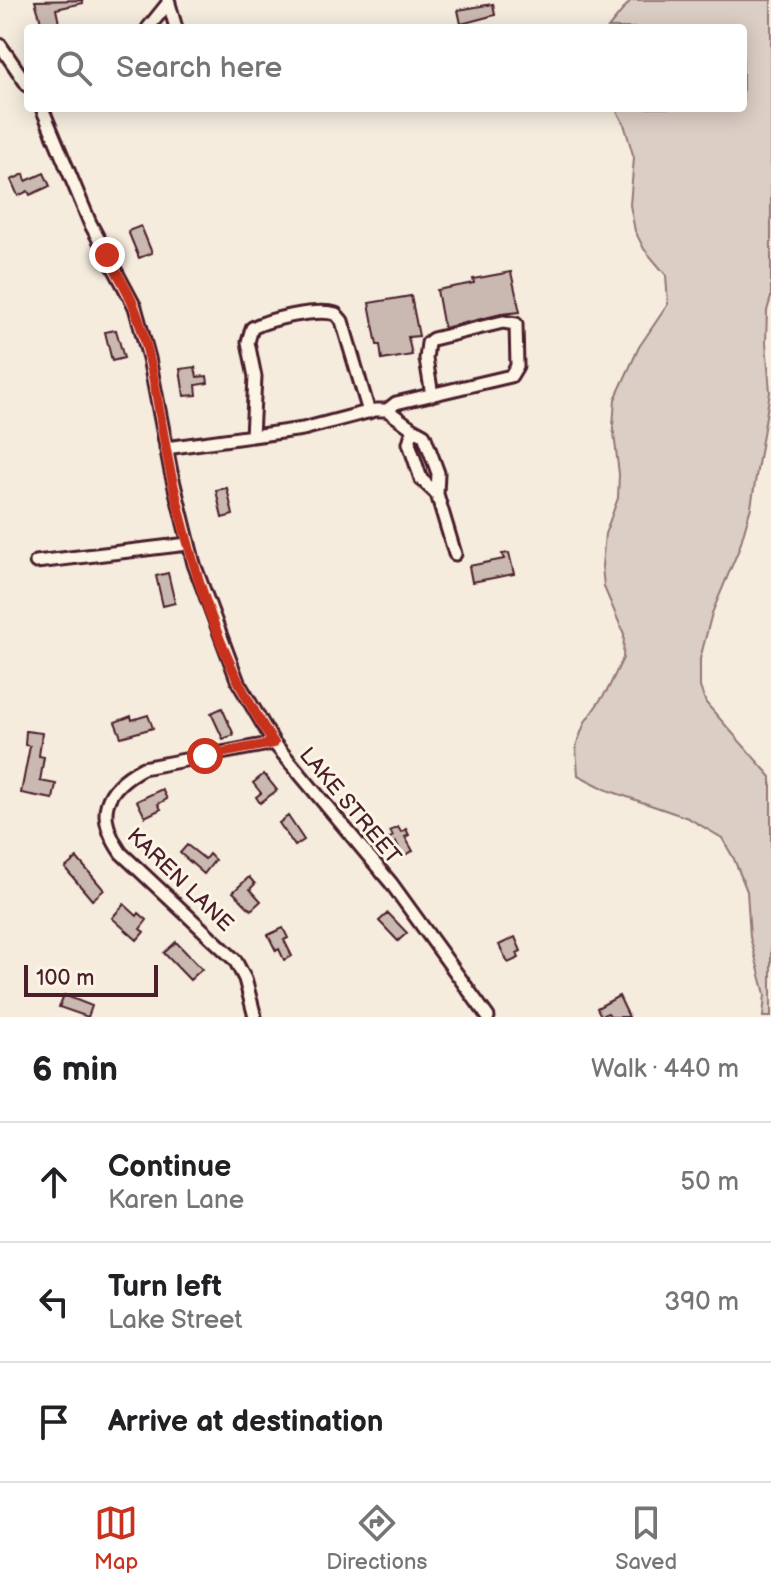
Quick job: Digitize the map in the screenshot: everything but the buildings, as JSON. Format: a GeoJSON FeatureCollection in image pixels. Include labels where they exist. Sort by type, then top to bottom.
{"type":"FeatureCollection","features":[{"type":"Feature","properties":{"kind":"street"},"geometry":{"type":"LineString","coordinates":[[151,24],[169,1]]}},
{"type":"Feature","properties":{"kind":"street"},"geometry":{"type":"LineString","coordinates":[[169,1],[175,24]]}},
{"type":"Feature","properties":{"kind":"street"},"geometry":{"type":"LineString","coordinates":[[0,45],[24,80]]}},
{"type":"Feature","properties":{"kind":"street","name":"LAKE STREET"},"geometry":{"type":"LineString","coordinates":[[44,112],[80,202],[135,307],[149,358],[188,544],[225,654],[251,707],[274,743],[391,883],[488,1017]]}},
{"type":"Feature","properties":{"kind":"street"},"geometry":{"type":"LineString","coordinates":[[252,436],[255,377],[248,342],[252,328],[261,323],[318,312],[336,314],[342,321],[369,412]]}},
{"type":"Feature","properties":{"kind":"street"},"geometry":{"type":"LineString","coordinates":[[166,448],[303,429],[511,376],[517,366],[516,324],[503,322],[433,339],[428,343],[426,359],[432,395]]}},
{"type":"Feature","properties":{"kind":"street"},"geometry":{"type":"LineString","coordinates":[[387,410],[424,435],[438,473],[437,494],[455,554]]}},
{"type":"Feature","properties":{"kind":"street"},"geometry":{"type":"LineString","coordinates":[[413,429],[409,443],[421,479],[437,494]]}},
{"type":"Feature","properties":{"kind":"street"},"geometry":{"type":"LineString","coordinates":[[36,562],[188,544]]}},
{"type":"Feature","properties":{"kind":"street","name":"KAREN LANE"},"geometry":{"type":"LineString","coordinates":[[255,1017],[245,979],[235,960],[121,853],[109,835],[105,814],[110,795],[124,778],[143,768],[274,743]]}},
{"type":"Feature","properties":{"kind":"shaded area"},"geometry":{"type":"Polygon","coordinates":[[[631,0],[771,0],[771,297],[767,311],[766,342],[770,392],[751,507],[739,549],[712,613],[700,659],[700,687],[706,703],[771,777],[771,1017],[763,1017],[765,994],[750,937],[747,891],[722,838],[688,818],[607,790],[578,775],[576,746],[585,722],[608,689],[623,658],[624,634],[604,587],[602,566],[605,534],[618,498],[619,474],[613,426],[615,399],[639,347],[668,304],[666,275],[644,249],[635,231],[630,205],[634,158],[617,112],[747,112],[747,24],[611,24],[631,0]]]}},
{"type":"Feature","properties":{"kind":"route"},"geometry":{"type":"LineString","coordinates":[[107,255],[135,307],[141,327],[171,472],[203,594],[238,682],[274,743],[205,756]]}}]}
